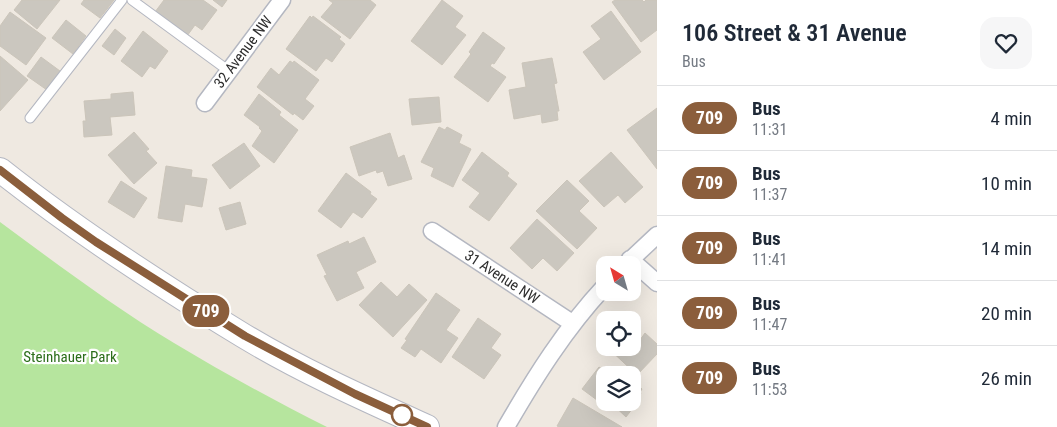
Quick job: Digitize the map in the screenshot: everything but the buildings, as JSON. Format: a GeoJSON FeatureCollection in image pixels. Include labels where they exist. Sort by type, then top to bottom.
{"type":"FeatureCollection","features":[{"type":"Feature","properties":{"kind":"street","name":"32 Avenue NW"},"geometry":{"type":"LineString","coordinates":[[205,103],[282,0]]}},
{"type":"Feature","properties":{"kind":"street"},"geometry":{"type":"LineString","coordinates":[[0,170],[89,237],[245,336],[355,394],[427,427]]}},
{"type":"Feature","properties":{"kind":"street","name":"31 Avenue NW"},"geometry":{"type":"LineString","coordinates":[[432,231],[572,324]]}},
{"type":"Feature","properties":{"kind":"street"},"geometry":{"type":"LineString","coordinates":[[634,256],[657,235]]}},
{"type":"Feature","properties":{"kind":"street"},"geometry":{"type":"LineString","coordinates":[[641,271],[657,283]]}},
{"type":"Feature","properties":{"kind":"street"},"geometry":{"type":"LineString","coordinates":[[506,427],[531,384],[572,324],[596,296]]}},
{"type":"Feature","properties":{"kind":"lane"},"geometry":{"type":"LineString","coordinates":[[30,118],[122,0]]}},
{"type":"Feature","properties":{"kind":"lane"},"geometry":{"type":"LineString","coordinates":[[132,0],[229,71]]}},
{"type":"Feature","properties":{"kind":"green space","name":"Steinhauer Park"},"geometry":{"type":"Polygon","coordinates":[[[0,222],[86,285],[152,329],[231,376],[327,427],[0,427],[0,222]]]}},
{"type":"Feature","properties":{"kind":"bus line","name":"709"},"geometry":{"type":"LineString","coordinates":[[0,170],[96,242],[245,336],[355,394],[427,427]]}}]}
